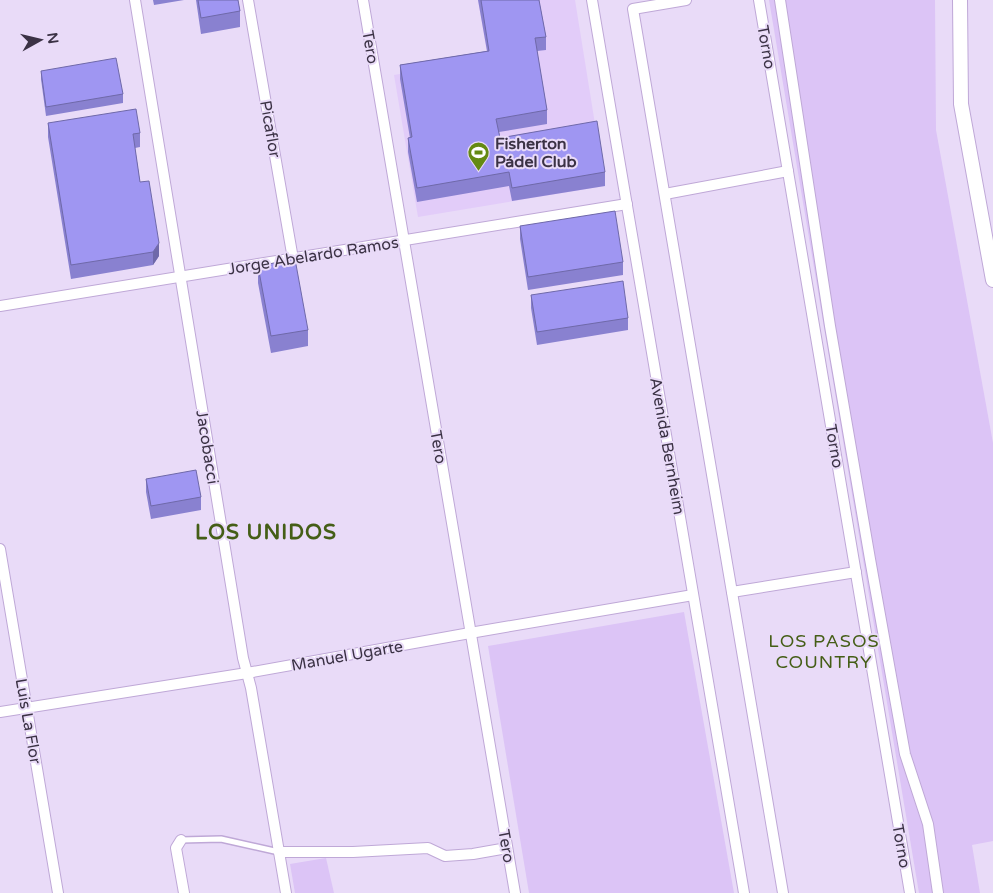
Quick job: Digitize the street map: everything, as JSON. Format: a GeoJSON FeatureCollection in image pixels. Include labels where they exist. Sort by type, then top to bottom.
{"type":"FeatureCollection","features":[{"type":"Feature","properties":{"kind":"street","name":"Jacobacci"},"geometry":{"type":"LineString","coordinates":[[135,0],[243,658],[286,893]]}},
{"type":"Feature","properties":{"kind":"street","name":"Picaflor"},"geometry":{"type":"LineString","coordinates":[[248,0],[293,259]]}},
{"type":"Feature","properties":{"kind":"street","name":"Tero"},"geometry":{"type":"LineString","coordinates":[[363,0],[515,893]]}},
{"type":"Feature","properties":{"kind":"street","name":"Avenida Bernheim"},"geometry":{"type":"LineString","coordinates":[[592,0],[744,893]]}},
{"type":"Feature","properties":{"kind":"street"},"geometry":{"type":"LineString","coordinates":[[686,0],[632,5],[783,893]]}},
{"type":"Feature","properties":{"kind":"street","name":"Torno"},"geometry":{"type":"LineString","coordinates":[[759,0],[910,893]]}},
{"type":"Feature","properties":{"kind":"street"},"geometry":{"type":"LineString","coordinates":[[960,0],[961,104],[993,280]]}},
{"type":"Feature","properties":{"kind":"street"},"geometry":{"type":"LineString","coordinates":[[780,1],[830,326],[868,550],[905,754],[928,824],[938,893]]}},
{"type":"Feature","properties":{"kind":"street"},"geometry":{"type":"LineString","coordinates":[[664,194],[788,171]]}},
{"type":"Feature","properties":{"kind":"street","name":"Jorge Abelardo Ramos"},"geometry":{"type":"LineString","coordinates":[[0,306],[627,204]]}},
{"type":"Feature","properties":{"kind":"street","name":"Luis La Flor"},"geometry":{"type":"LineString","coordinates":[[0,550],[58,893]]}},
{"type":"Feature","properties":{"kind":"street"},"geometry":{"type":"LineString","coordinates":[[732,592],[856,572]]}},
{"type":"Feature","properties":{"kind":"street","name":"Manuel Ugarte"},"geometry":{"type":"LineString","coordinates":[[0,712],[247,673],[693,595]]}},
{"type":"Feature","properties":{"kind":"street"},"geometry":{"type":"LineString","coordinates":[[181,840],[176,848],[184,893]]}},
{"type":"Feature","properties":{"kind":"street"},"geometry":{"type":"LineString","coordinates":[[279,852],[353,852],[428,848],[445,856],[473,854],[507,848]]}},
{"type":"Feature","properties":{"kind":"lane"},"geometry":{"type":"LineString","coordinates":[[181,840],[221,839],[279,852]]}},
{"type":"Feature","properties":{"kind":"shaded area"},"geometry":{"type":"Polygon","coordinates":[[[478,0],[575,0],[605,186],[418,217],[394,75],[488,59],[478,0]]]}},
{"type":"Feature","properties":{"kind":"shaded area"},"geometry":{"type":"Polygon","coordinates":[[[769,0],[935,0],[936,130],[993,443],[993,841],[972,845],[980,893],[919,893],[769,0]]]}},
{"type":"Feature","properties":{"kind":"shaded area"},"geometry":{"type":"Polygon","coordinates":[[[684,612],[734,893],[529,893],[488,646],[684,612]]]}},
{"type":"Feature","properties":{"kind":"shaded area"},"geometry":{"type":"Polygon","coordinates":[[[326,858],[334,893],[295,893],[290,864],[326,858]]]}},
{"type":"Feature","properties":{"kind":"building"},"geometry":{"type":"Polygon","coordinates":[[[198,0],[238,0],[240,11],[201,18],[198,0]]]}},
{"type":"Feature","properties":{"kind":"building"},"geometry":{"type":"Polygon","coordinates":[[[481,0],[539,0],[546,37],[535,38],[547,110],[496,119],[500,138],[597,121],[605,172],[512,188],[509,172],[417,188],[408,138],[412,137],[400,65],[489,51],[481,0]]]}},
{"type":"Feature","properties":{"kind":"building"},"geometry":{"type":"Polygon","coordinates":[[[116,58],[123,94],[46,107],[41,71],[116,58]]]}},
{"type":"Feature","properties":{"kind":"building"},"geometry":{"type":"Polygon","coordinates":[[[136,109],[140,133],[133,134],[140,182],[149,181],[159,243],[153,252],[71,265],[48,123],[136,109]]]}},
{"type":"Feature","properties":{"kind":"building"},"geometry":{"type":"Polygon","coordinates":[[[615,211],[623,262],[528,277],[520,226],[615,211]]]}},
{"type":"Feature","properties":{"kind":"building"},"geometry":{"type":"Polygon","coordinates":[[[295,259],[308,330],[271,336],[258,266],[295,259]]]}},
{"type":"Feature","properties":{"kind":"building"},"geometry":{"type":"Polygon","coordinates":[[[623,281],[628,318],[537,332],[531,295],[623,281]]]}},
{"type":"Feature","properties":{"kind":"building"},"geometry":{"type":"Polygon","coordinates":[[[196,470],[201,497],[151,506],[146,479],[196,470]]]}},
{"type":"Feature","properties":{"kind":"place","name":"Fisherton Pádel Club"},"geometry":{"type":"Point","coordinates":[479,171]}},
{"type":"Feature","properties":{"kind":"district","name":"LOS UNIDOS"},"geometry":{"type":"Point","coordinates":[266,532]}},
{"type":"Feature","properties":{"kind":"district","name":"LOS PASOS COUNTRY"},"geometry":{"type":"Point","coordinates":[824,651]}}]}
